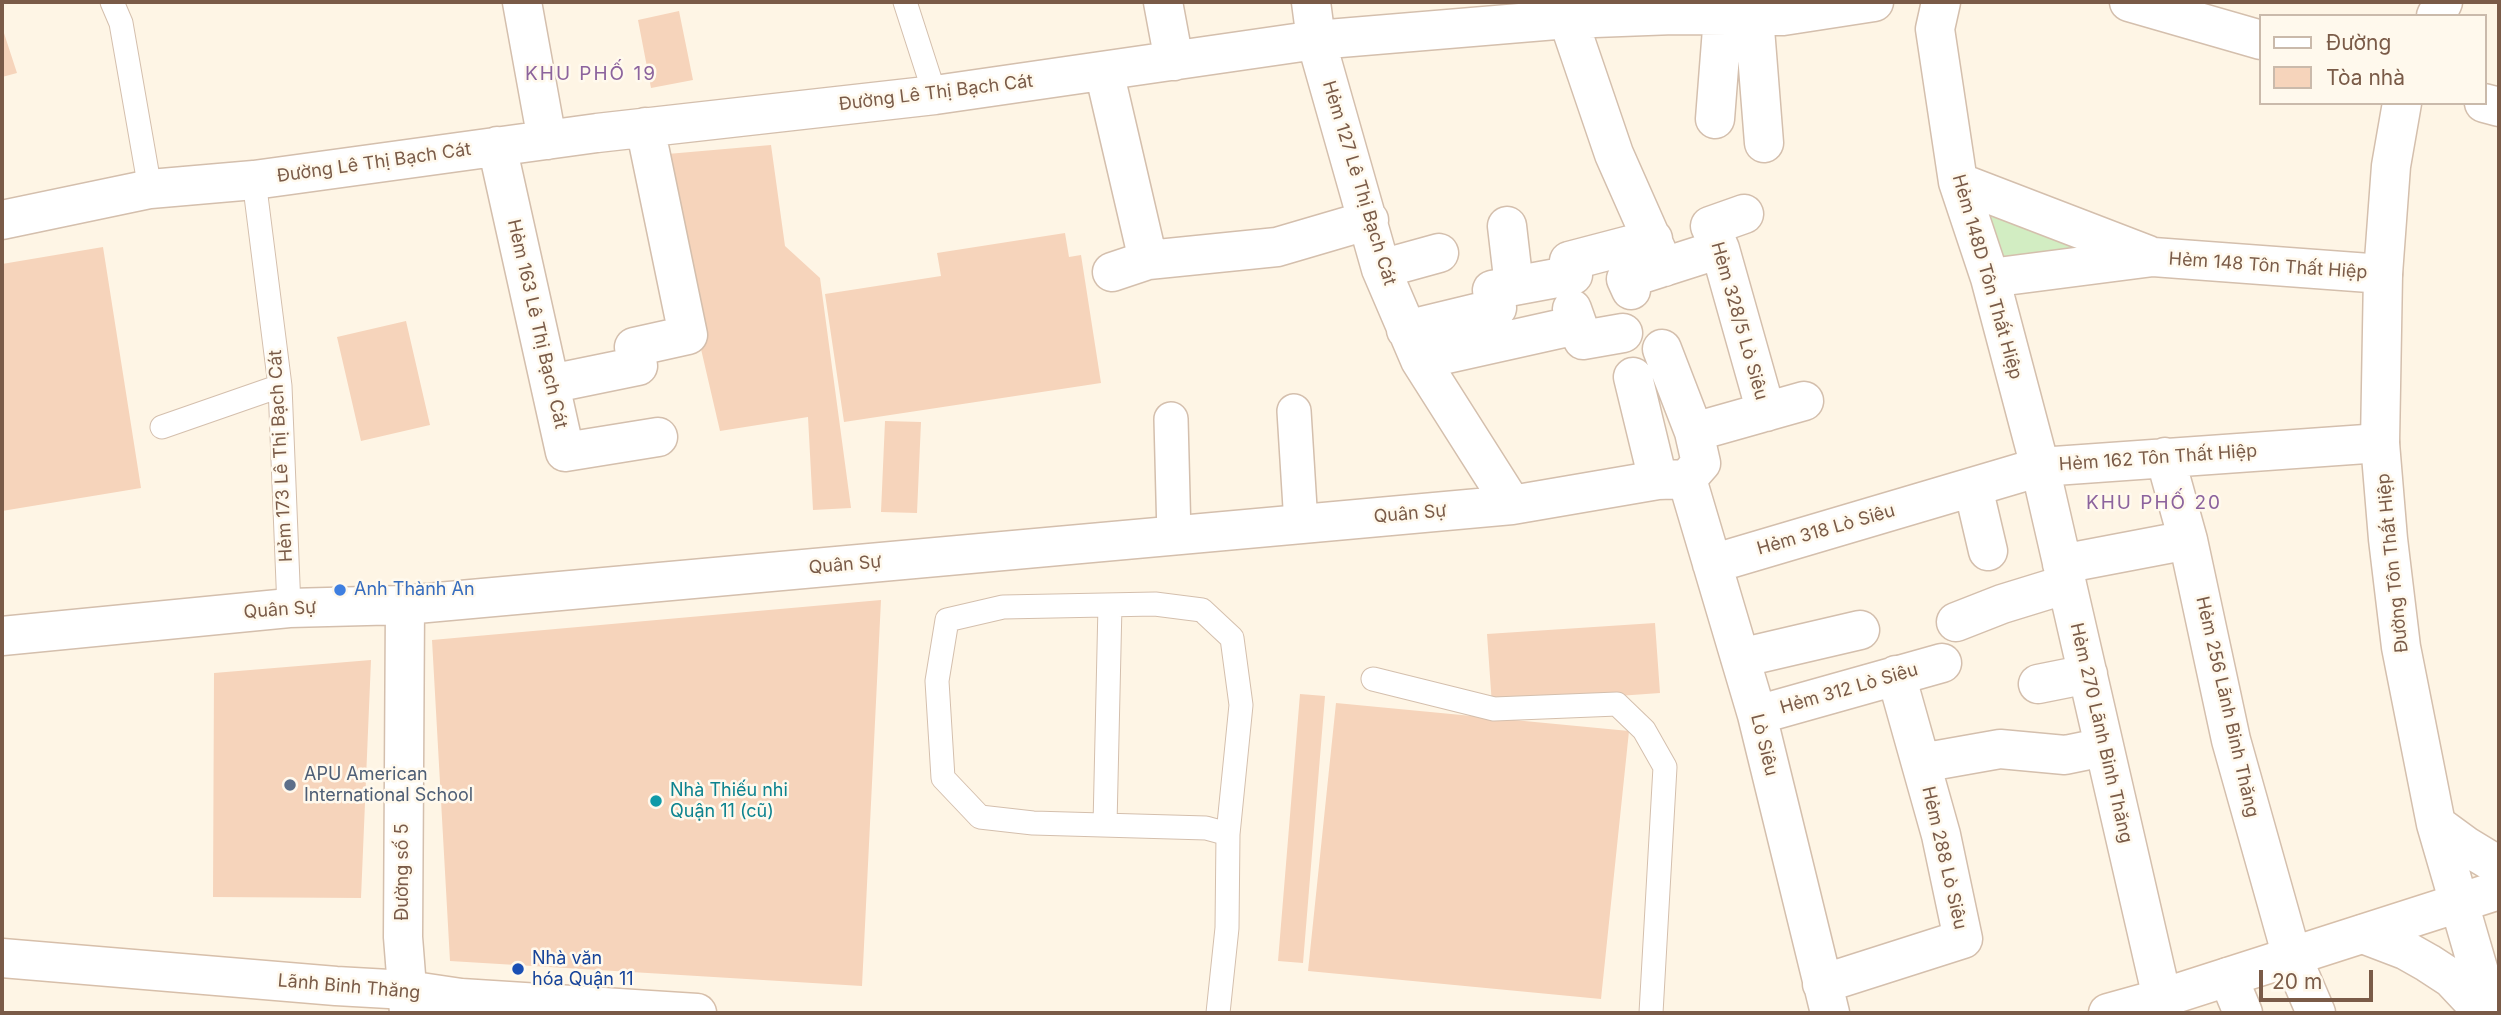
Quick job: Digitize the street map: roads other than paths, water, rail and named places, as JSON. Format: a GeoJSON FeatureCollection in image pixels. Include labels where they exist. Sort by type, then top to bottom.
{"type":"FeatureCollection","features":[{"type":"Feature","properties":{"kind":"street"},"geometry":{"type":"LineString","coordinates":[[522,2],[547,140]]}},
{"type":"Feature","properties":{"kind":"street"},"geometry":{"type":"LineString","coordinates":[[1163,2],[1174,61]]}},
{"type":"Feature","properties":{"kind":"street","name":"Hẻm 127 Lê Thị Bạch Cát"},"geometry":{"type":"LineString","coordinates":[[1311,2],[1316,40],[1381,269],[1413,345],[1512,505]]}},
{"type":"Feature","properties":{"kind":"street","name":"Đường Lê Thị Bạch Cát"},"geometry":{"type":"LineString","coordinates":[[2,220],[150,189],[254,180],[645,127],[935,94],[1316,40],[1550,14],[1674,15],[1732,11],[1783,16],[1874,2]]}},
{"type":"Feature","properties":{"kind":"street","name":"Hẻm 148D Tôn Thất Hiệp"},"geometry":{"type":"LineString","coordinates":[[1941,2],[1935,29],[1958,181],[1990,278],[2040,467]]}},
{"type":"Feature","properties":{"kind":"street"},"geometry":{"type":"LineString","coordinates":[[2129,2],[2260,40]]}},
{"type":"Feature","properties":{"kind":"street"},"geometry":{"type":"LineString","coordinates":[[1715,119],[1732,11]]}},
{"type":"Feature","properties":{"kind":"street"},"geometry":{"type":"LineString","coordinates":[[1732,11],[1764,143]]}},
{"type":"Feature","properties":{"kind":"street"},"geometry":{"type":"LineString","coordinates":[[1550,14],[1659,253]]}},
{"type":"Feature","properties":{"kind":"street"},"geometry":{"type":"LineString","coordinates":[[1104,71],[1130,266],[1277,247],[1369,220]]}},
{"type":"Feature","properties":{"kind":"street","name":"Đường Tôn Thất Hiệp"},"geometry":{"type":"LineString","coordinates":[[2402,105],[2391,166],[2383,274],[2381,443],[2388,540],[2401,647],[2436,824],[2491,1013]]}},
{"type":"Feature","properties":{"kind":"street"},"geometry":{"type":"LineString","coordinates":[[550,384],[638,366],[634,347],[688,335],[645,127]]}},
{"type":"Feature","properties":{"kind":"street","name":"Hẻm 163 Lê Thị Bạch Cát"},"geometry":{"type":"LineString","coordinates":[[497,146],[565,452],[658,437]]}},
{"type":"Feature","properties":{"kind":"street","name":"Hẻm 148 Tôn Thất Hiệp"},"geometry":{"type":"LineString","coordinates":[[1958,181],[2153,257]]}},
{"type":"Feature","properties":{"kind":"street","name":"Hẻm 328/5 Lò Siêu"},"geometry":{"type":"LineString","coordinates":[[1744,214],[1710,226],[1720,249],[1766,412]]}},
{"type":"Feature","properties":{"kind":"street"},"geometry":{"type":"LineString","coordinates":[[1507,226],[1514,286]]}},
{"type":"Feature","properties":{"kind":"street"},"geometry":{"type":"LineString","coordinates":[[1413,345],[1497,309],[1492,290],[1573,275],[1570,261],[1720,249]]}},
{"type":"Feature","properties":{"kind":"street"},"geometry":{"type":"LineString","coordinates":[[1381,269],[1439,253]]}},
{"type":"Feature","properties":{"kind":"street"},"geometry":{"type":"LineString","coordinates":[[1631,290],[1626,279],[1659,253]]}},
{"type":"Feature","properties":{"kind":"street","name":"Hẻm 148 Tôn Thất Hiệp"},"geometry":{"type":"LineString","coordinates":[[1990,278],[2153,257],[2383,274]]}},
{"type":"Feature","properties":{"kind":"street"},"geometry":{"type":"LineString","coordinates":[[1562,277],[1583,340],[1623,333]]}},
{"type":"Feature","properties":{"kind":"street"},"geometry":{"type":"LineString","coordinates":[[1413,345],[1577,325]]}},
{"type":"Feature","properties":{"kind":"street"},"geometry":{"type":"LineString","coordinates":[[1662,349],[1694,432],[1701,463],[1672,480]]}},
{"type":"Feature","properties":{"kind":"street","name":"Lò Siêu"},"geometry":{"type":"LineString","coordinates":[[1633,377],[1672,480],[1712,564],[1756,715],[1826,999]]}},
{"type":"Feature","properties":{"kind":"street"},"geometry":{"type":"LineString","coordinates":[[1694,432],[1804,401]]}},
{"type":"Feature","properties":{"kind":"street"},"geometry":{"type":"LineString","coordinates":[[1294,411],[1301,524]]}},
{"type":"Feature","properties":{"kind":"street"},"geometry":{"type":"LineString","coordinates":[[1171,419],[1174,536]]}},
{"type":"Feature","properties":{"kind":"street","name":"Hẻm 162 Tôn Thất Hiệp"},"geometry":{"type":"LineString","coordinates":[[1957,492],[2040,467],[2381,443]]}},
{"type":"Feature","properties":{"kind":"street","name":"Hẻm 256 Lãnh Binh Thăng"},"geometry":{"type":"LineString","coordinates":[[2165,457],[2188,540],[2231,740],[2292,957],[2316,1013]]}},
{"type":"Feature","properties":{"kind":"street","name":"Hẻm 270 Lãnh Binh Thăng"},"geometry":{"type":"LineString","coordinates":[[2040,467],[2162,998]]}},
{"type":"Feature","properties":{"kind":"street","name":"Quân Sự"},"geometry":{"type":"LineString","coordinates":[[2,636],[289,608],[405,605],[1512,505],[1672,480]]}},
{"type":"Feature","properties":{"kind":"street"},"geometry":{"type":"LineString","coordinates":[[1957,492],[1988,551]]}},
{"type":"Feature","properties":{"kind":"street","name":"Hẻm 318 Lò Siêu"},"geometry":{"type":"LineString","coordinates":[[1712,564],[1957,492]]}},
{"type":"Feature","properties":{"kind":"street"},"geometry":{"type":"LineString","coordinates":[[1956,622],[2065,574],[2188,540]]}},
{"type":"Feature","properties":{"kind":"street","name":"Đường số 5"},"geometry":{"type":"LineString","coordinates":[[405,605],[403,937],[408,1002]]}},
{"type":"Feature","properties":{"kind":"street"},"geometry":{"type":"LineString","coordinates":[[1740,658],[1860,630]]}},
{"type":"Feature","properties":{"kind":"street","name":"Hẻm 312 Lò Siêu"},"geometry":{"type":"LineString","coordinates":[[1756,715],[1941,663]]}},
{"type":"Feature","properties":{"kind":"street"},"geometry":{"type":"LineString","coordinates":[[2038,684],[2088,674]]}},
{"type":"Feature","properties":{"kind":"street","name":"Hẻm 288 Lò Siêu"},"geometry":{"type":"LineString","coordinates":[[1826,999],[1963,939],[1941,835],[1896,675]]}},
{"type":"Feature","properties":{"kind":"street"},"geometry":{"type":"LineString","coordinates":[[1921,763],[2000,750],[2065,755],[2104,747]]}},
{"type":"Feature","properties":{"kind":"street"},"geometry":{"type":"LineString","coordinates":[[2436,824],[2499,866]]}},
{"type":"Feature","properties":{"kind":"street"},"geometry":{"type":"LineString","coordinates":[[2110,1013],[2499,890]]}},
{"type":"Feature","properties":{"kind":"street"},"geometry":{"type":"LineString","coordinates":[[2363,934],[2405,950],[2451,978],[2484,1013]]}},
{"type":"Feature","properties":{"kind":"street","name":"Lãnh Binh Thăng"},"geometry":{"type":"LineString","coordinates":[[2,958],[336,986],[408,1002],[461,998],[697,1013]]}},
{"type":"Feature","properties":{"kind":"street"},"geometry":{"type":"LineString","coordinates":[[2228,977],[2243,1013]]}},
{"type":"Feature","properties":{"kind":"lane"},"geometry":{"type":"LineString","coordinates":[[112,2],[121,23],[150,189]]}},
{"type":"Feature","properties":{"kind":"lane"},"geometry":{"type":"LineString","coordinates":[[905,2],[935,94]]}},
{"type":"Feature","properties":{"kind":"lane","name":"Hẻm 173 Lê Thị Bạch Cát"},"geometry":{"type":"LineString","coordinates":[[254,180],[280,386],[289,608]]}},
{"type":"Feature","properties":{"kind":"lane"},"geometry":{"type":"LineString","coordinates":[[162,426],[280,386]]}},
{"type":"Feature","properties":{"kind":"lane"},"geometry":{"type":"LineString","coordinates":[[1218,1013],[1227,928],[1228,834],[1241,705],[1232,638],[1202,610],[1154,604],[1003,607],[947,620],[937,681],[943,778],[981,817],[1032,822],[1206,828],[1228,834]]}},
{"type":"Feature","properties":{"kind":"lane"},"geometry":{"type":"LineString","coordinates":[[1105,825],[1110,605]]}},
{"type":"Feature","properties":{"kind":"lane"},"geometry":{"type":"LineString","coordinates":[[1373,680],[1494,709],[1617,704],[1644,730],[1665,767],[1651,1013]]}},
{"type":"Feature","properties":{"kind":"place","name":"Anh Thành An"},"geometry":{"type":"Point","coordinates":[340,590]}},
{"type":"Feature","properties":{"kind":"place","name":"APU American International School"},"geometry":{"type":"Point","coordinates":[290,785]}},
{"type":"Feature","properties":{"kind":"place","name":"Nhà Thiếu nhi Quận 11 (cũ)"},"geometry":{"type":"Point","coordinates":[656,801]}},
{"type":"Feature","properties":{"kind":"place","name":"Nhà văn hóa Quận 11"},"geometry":{"type":"Point","coordinates":[518,969]}},
{"type":"Feature","properties":{"kind":"district","name":"KHU PHỐ 19"},"geometry":{"type":"Point","coordinates":[591,74]}},
{"type":"Feature","properties":{"kind":"district","name":"KHU PHỐ 20"},"geometry":{"type":"Point","coordinates":[2154,503]}}]}
